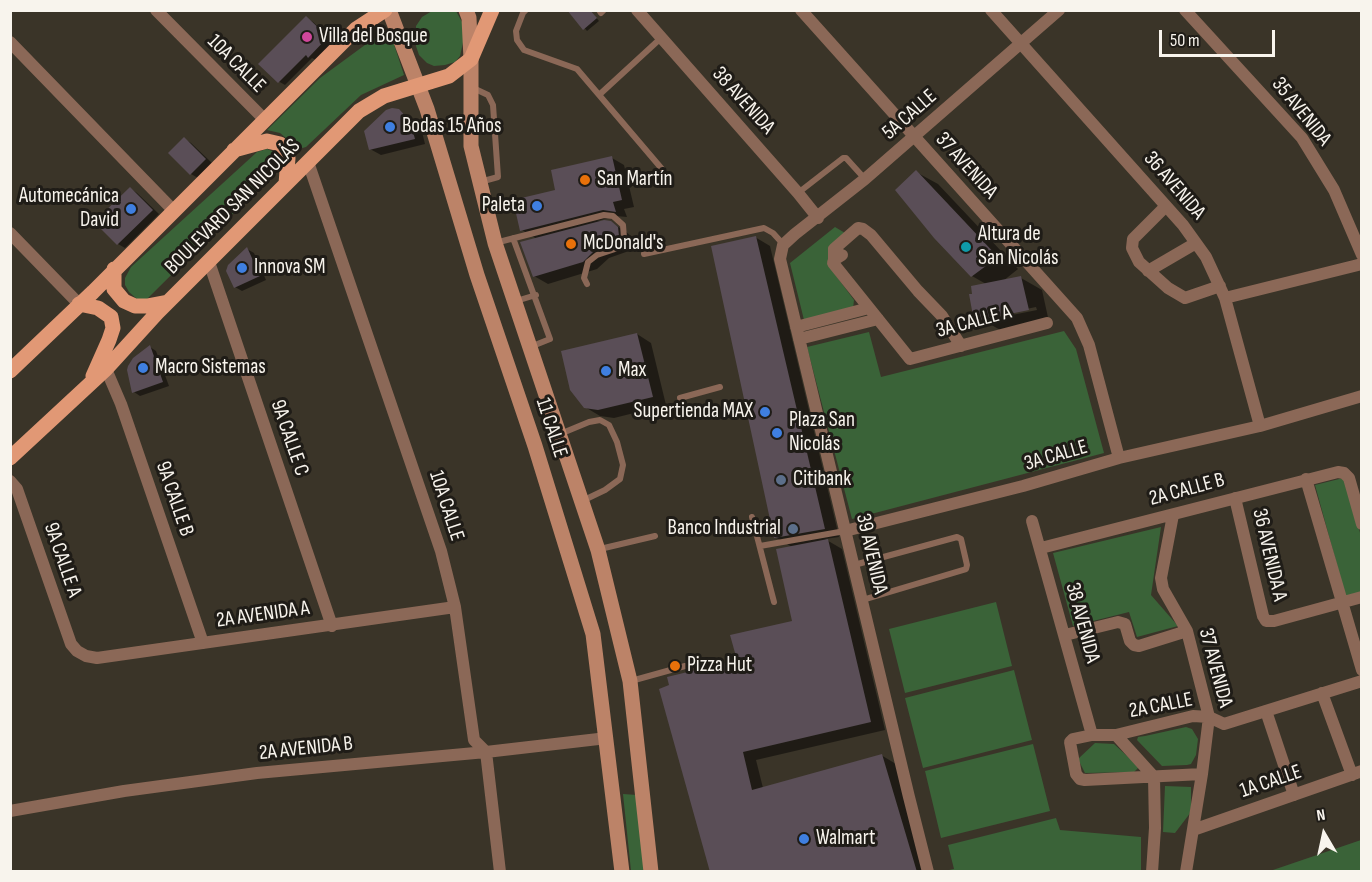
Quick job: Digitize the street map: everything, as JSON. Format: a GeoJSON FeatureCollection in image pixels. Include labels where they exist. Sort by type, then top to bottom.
{"type":"FeatureCollection","features":[{"type":"Feature","properties":{"kind":"main road","name":"BOULEVARD SAN NICOLÁS"},"geometry":{"type":"LineString","coordinates":[[10,371],[356,29],[387,10]]}},
{"type":"Feature","properties":{"kind":"main road","name":"11 CALLE"},"geometry":{"type":"LineString","coordinates":[[387,10],[419,87],[593,634],[622,872]]}},
{"type":"Feature","properties":{"kind":"main road","name":"11 CALLE"},"geometry":{"type":"LineString","coordinates":[[466,10],[469,18],[471,59],[471,146],[495,243],[598,550],[630,681],[651,872]]}},
{"type":"Feature","properties":{"kind":"main road","name":"BOULEVARD SAN NICOLÁS"},"geometry":{"type":"LineString","coordinates":[[10,458],[106,369],[208,262],[359,111],[384,96],[450,76],[471,59],[492,10]]}},
{"type":"Feature","properties":{"kind":"main road"},"geometry":{"type":"LineString","coordinates":[[232,151],[267,141],[280,144],[285,149],[288,158],[286,184]]}},
{"type":"Feature","properties":{"kind":"main road"},"geometry":{"type":"LineString","coordinates":[[114,269],[114,289],[124,301],[135,306],[169,302]]}},
{"type":"Feature","properties":{"kind":"main road"},"geometry":{"type":"LineString","coordinates":[[79,304],[105,311],[111,317],[113,328],[91,382]]}},
{"type":"Feature","properties":{"kind":"street","name":"10A CALLE"},"geometry":{"type":"LineString","coordinates":[[156,10],[264,120]]}},
{"type":"Feature","properties":{"kind":"street","name":"38 AVENIDA"},"geometry":{"type":"LineString","coordinates":[[637,10],[818,218]]}},
{"type":"Feature","properties":{"kind":"street","name":"37 AVENIDA"},"geometry":{"type":"LineString","coordinates":[[801,10],[1077,318],[1089,345],[1119,459]]}},
{"type":"Feature","properties":{"kind":"street","name":"36 AVENIDA"},"geometry":{"type":"LineString","coordinates":[[992,10],[1166,206],[1206,257],[1222,292],[1260,426]]}},
{"type":"Feature","properties":{"kind":"street","name":"5A CALLE"},"geometry":{"type":"LineString","coordinates":[[783,245],[865,179],[1059,10]]}},
{"type":"Feature","properties":{"kind":"street","name":"35 AVENIDA"},"geometry":{"type":"LineString","coordinates":[[1185,10],[1302,138],[1334,190],[1362,255]]}},
{"type":"Feature","properties":{"kind":"street"},"geometry":{"type":"LineString","coordinates":[[10,42],[173,210]]}},
{"type":"Feature","properties":{"kind":"street","name":"10A CALLE"},"geometry":{"type":"LineString","coordinates":[[308,162],[441,551],[455,607],[473,732],[478,746],[486,752],[500,872]]}},
{"type":"Feature","properties":{"kind":"street"},"geometry":{"type":"LineString","coordinates":[[1166,206],[1133,239],[1132,248],[1139,262],[1148,271],[1168,288],[1185,298],[1362,264]]}},
{"type":"Feature","properties":{"kind":"street"},"geometry":{"type":"LineString","coordinates":[[797,333],[878,320],[833,263],[838,258],[834,249],[858,228],[872,235],[918,291],[942,316],[961,346]]}},
{"type":"Feature","properties":{"kind":"street"},"geometry":{"type":"LineString","coordinates":[[10,233],[79,304]]}},
{"type":"Feature","properties":{"kind":"street"},"geometry":{"type":"LineString","coordinates":[[1148,271],[1196,243]]}},
{"type":"Feature","properties":{"kind":"street","name":"39 AVENIDA"},"geometry":{"type":"LineString","coordinates":[[783,245],[780,259],[797,333],[928,872]]}},
{"type":"Feature","properties":{"kind":"street","name":"9A CALLE C"},"geometry":{"type":"LineString","coordinates":[[208,262],[332,626]]}},
{"type":"Feature","properties":{"kind":"street"},"geometry":{"type":"LineString","coordinates":[[797,333],[869,308]]}},
{"type":"Feature","properties":{"kind":"street","name":"3A CALLE A"},"geometry":{"type":"LineString","coordinates":[[878,320],[910,359],[1047,322]]}},
{"type":"Feature","properties":{"kind":"street","name":"9A CALLE B"},"geometry":{"type":"LineString","coordinates":[[106,369],[203,643]]}},
{"type":"Feature","properties":{"kind":"street","name":"3A CALLE"},"geometry":{"type":"LineString","coordinates":[[845,531],[1119,459],[1260,426],[1362,396]]}},
{"type":"Feature","properties":{"kind":"street","name":"2A CALLE B"},"geometry":{"type":"LineString","coordinates":[[1041,548],[1338,472],[1344,473],[1349,478],[1362,524]]}},
{"type":"Feature","properties":{"kind":"street"},"geometry":{"type":"LineString","coordinates":[[1306,479],[1362,670]]}},
{"type":"Feature","properties":{"kind":"street","name":"9A CALLE A"},"geometry":{"type":"LineString","coordinates":[[10,481],[17,489],[68,637],[77,651]]}},
{"type":"Feature","properties":{"kind":"street","name":"36 AVENIDA A"},"geometry":{"type":"LineString","coordinates":[[1235,498],[1266,621],[1341,604]]}},
{"type":"Feature","properties":{"kind":"street","name":"37 AVENIDA"},"geometry":{"type":"LineString","coordinates":[[1173,515],[1161,578],[1162,589],[1187,631],[1209,717],[1186,872]]}},
{"type":"Feature","properties":{"kind":"street","name":"38 AVENIDA"},"geometry":{"type":"LineString","coordinates":[[1032,521],[1092,735]]}},
{"type":"Feature","properties":{"kind":"street"},"geometry":{"type":"LineString","coordinates":[[1341,604],[1362,597]]}},
{"type":"Feature","properties":{"kind":"street","name":"2A AVENIDA A"},"geometry":{"type":"LineString","coordinates":[[77,651],[97,658],[455,607]]}},
{"type":"Feature","properties":{"kind":"street"},"geometry":{"type":"LineString","coordinates":[[1065,635],[1118,622],[1125,624],[1130,641],[1139,646],[1187,631]]}},
{"type":"Feature","properties":{"kind":"street","name":"2A CALLE"},"geometry":{"type":"LineString","coordinates":[[1154,777],[1080,779],[1076,774],[1070,742],[1073,739],[1092,735],[1116,735],[1193,716],[1209,717],[1224,724],[1362,681]]}},
{"type":"Feature","properties":{"kind":"street"},"geometry":{"type":"LineString","coordinates":[[1322,693],[1357,773]]}},
{"type":"Feature","properties":{"kind":"street"},"geometry":{"type":"LineString","coordinates":[[1266,711],[1294,795]]}},
{"type":"Feature","properties":{"kind":"street"},"geometry":{"type":"LineString","coordinates":[[1116,735],[1154,777],[1155,828],[1152,872]]}},
{"type":"Feature","properties":{"kind":"street","name":"2A AVENIDA B"},"geometry":{"type":"LineString","coordinates":[[10,811],[124,791],[257,773],[486,752],[607,738]]}},
{"type":"Feature","properties":{"kind":"street","name":"1A CALLE"},"geometry":{"type":"LineString","coordinates":[[1193,830],[1357,773]]}},
{"type":"Feature","properties":{"kind":"street"},"geometry":{"type":"LineString","coordinates":[[1154,777],[1202,774]]}},
{"type":"Feature","properties":{"kind":"lane"},"geometry":{"type":"LineString","coordinates":[[599,10],[601,13],[604,10]]}},
{"type":"Feature","properties":{"kind":"lane"},"geometry":{"type":"LineString","coordinates":[[524,11],[516,32],[524,50],[577,69],[662,169]]}},
{"type":"Feature","properties":{"kind":"lane"},"geometry":{"type":"LineString","coordinates":[[599,95],[661,38]]}},
{"type":"Feature","properties":{"kind":"lane"},"geometry":{"type":"LineString","coordinates":[[470,87],[488,95],[492,101],[498,177],[479,183]]}},
{"type":"Feature","properties":{"kind":"lane"},"geometry":{"type":"LineString","coordinates":[[798,193],[843,158],[846,158],[865,179]]}},
{"type":"Feature","properties":{"kind":"lane"},"geometry":{"type":"LineString","coordinates":[[495,243],[604,215],[617,218],[623,225],[624,238],[615,249],[597,255],[588,262],[584,278],[587,284]]}},
{"type":"Feature","properties":{"kind":"lane"},"geometry":{"type":"LineString","coordinates":[[644,254],[764,228],[773,233],[783,245]]}},
{"type":"Feature","properties":{"kind":"lane"},"geometry":{"type":"LineString","coordinates":[[513,238],[536,295],[550,339],[530,347]]}},
{"type":"Feature","properties":{"kind":"lane"},"geometry":{"type":"LineString","coordinates":[[516,302],[536,295]]}},
{"type":"Feature","properties":{"kind":"lane"},"geometry":{"type":"LineString","coordinates":[[680,398],[720,387]]}},
{"type":"Feature","properties":{"kind":"lane"},"geometry":{"type":"LineString","coordinates":[[559,434],[600,420],[609,425],[617,442],[623,465],[620,479],[605,490],[582,501]]}},
{"type":"Feature","properties":{"kind":"lane"},"geometry":{"type":"LineString","coordinates":[[752,517],[774,602]]}},
{"type":"Feature","properties":{"kind":"lane","name":"3A CALLE"},"geometry":{"type":"LineString","coordinates":[[760,546],[845,531]]}},
{"type":"Feature","properties":{"kind":"lane"},"geometry":{"type":"LineString","coordinates":[[598,550],[655,536]]}},
{"type":"Feature","properties":{"kind":"lane"},"geometry":{"type":"LineString","coordinates":[[854,565],[957,537],[961,539],[968,565],[966,569],[862,600]]}},
{"type":"Feature","properties":{"kind":"lane"},"geometry":{"type":"LineString","coordinates":[[630,681],[685,666]]}},
{"type":"Feature","properties":{"kind":"green space"},"geometry":{"type":"Polygon","coordinates":[[[432,11],[456,11],[462,22],[464,38],[460,56],[455,62],[434,66],[419,55],[416,46],[416,26],[422,17],[432,11]]]}},
{"type":"Feature","properties":{"kind":"green space"},"geometry":{"type":"Polygon","coordinates":[[[384,31],[390,32],[404,75],[361,95],[306,147],[299,149],[280,133],[267,130],[320,78],[384,31]]]}},
{"type":"Feature","properties":{"kind":"green space"},"geometry":{"type":"Polygon","coordinates":[[[267,149],[275,152],[279,162],[278,169],[147,299],[137,299],[129,292],[125,285],[125,278],[131,267],[257,152],[267,149]]]}},
{"type":"Feature","properties":{"kind":"green space"},"geometry":{"type":"Polygon","coordinates":[[[835,227],[845,233],[834,273],[854,300],[853,309],[804,320],[790,263],[835,227]]]}},
{"type":"Feature","properties":{"kind":"green space"},"geometry":{"type":"Polygon","coordinates":[[[1064,331],[1076,349],[1104,453],[852,519],[807,347],[869,332],[881,377],[1064,331]]]}},
{"type":"Feature","properties":{"kind":"green space"},"geometry":{"type":"Polygon","coordinates":[[[1347,477],[1361,537],[1361,593],[1346,598],[1315,485],[1347,477]]]}},
{"type":"Feature","properties":{"kind":"green space"},"geometry":{"type":"Polygon","coordinates":[[[1161,527],[1151,595],[1178,626],[1137,637],[1129,612],[1073,626],[1053,553],[1161,527]]]}},
{"type":"Feature","properties":{"kind":"green space"},"geometry":{"type":"Polygon","coordinates":[[[996,602],[1012,666],[905,693],[889,629],[996,602]]]}},
{"type":"Feature","properties":{"kind":"green space"},"geometry":{"type":"Polygon","coordinates":[[[1014,670],[1032,740],[923,768],[905,698],[1014,670]]]}},
{"type":"Feature","properties":{"kind":"green space"},"geometry":{"type":"Polygon","coordinates":[[[1186,727],[1192,729],[1198,739],[1196,755],[1191,764],[1162,766],[1137,740],[1138,737],[1186,727]]]}},
{"type":"Feature","properties":{"kind":"green space"},"geometry":{"type":"Polygon","coordinates":[[[1095,743],[1114,744],[1139,767],[1134,772],[1085,773],[1078,759],[1095,743]]]}},
{"type":"Feature","properties":{"kind":"green space"},"geometry":{"type":"Polygon","coordinates":[[[1033,744],[1050,811],[941,838],[925,771],[1033,744]]]}},
{"type":"Feature","properties":{"kind":"green space"},"geometry":{"type":"Polygon","coordinates":[[[1165,786],[1191,787],[1191,812],[1175,833],[1163,832],[1165,786]]]}},
{"type":"Feature","properties":{"kind":"green space"},"geometry":{"type":"Polygon","coordinates":[[[623,794],[637,795],[644,871],[631,871],[623,794]]]}},
{"type":"Feature","properties":{"kind":"green space"},"geometry":{"type":"Polygon","coordinates":[[[1056,818],[1060,830],[1141,837],[1141,871],[944,871],[954,869],[948,845],[1056,818]]]}},
{"type":"Feature","properties":{"kind":"green space"},"geometry":{"type":"Polygon","coordinates":[[[1361,840],[1361,871],[1270,871],[1361,840]]]}},
{"type":"Feature","properties":{"kind":"building"},"geometry":{"type":"Polygon","coordinates":[[[567,10],[590,10],[597,18],[583,30],[567,10]]]}},
{"type":"Feature","properties":{"kind":"building"},"geometry":{"type":"Polygon","coordinates":[[[306,16],[328,37],[308,58],[306,55],[278,83],[258,64],[306,16]]]}},
{"type":"Feature","properties":{"kind":"building","name":"Bodas 15 Años"},"geometry":{"type":"Polygon","coordinates":[[[399,109],[410,121],[415,139],[369,150],[364,131],[386,110],[399,109]]]}},
{"type":"Feature","properties":{"kind":"building"},"geometry":{"type":"Polygon","coordinates":[[[184,137],[206,159],[190,175],[168,153],[184,137]]]}},
{"type":"Feature","properties":{"kind":"building","name":"San Martín"},"geometry":{"type":"Polygon","coordinates":[[[612,156],[622,200],[613,202],[616,212],[603,210],[520,231],[513,200],[555,190],[551,170],[612,156]]]}},
{"type":"Feature","properties":{"kind":"building"},"geometry":{"type":"Polygon","coordinates":[[[916,170],[998,257],[971,277],[934,238],[895,190],[916,170]]]}},
{"type":"Feature","properties":{"kind":"building"},"geometry":{"type":"Polygon","coordinates":[[[130,187],[153,210],[117,245],[94,222],[130,187]]]}},
{"type":"Feature","properties":{"kind":"building","name":"McDonald's"},"geometry":{"type":"Polygon","coordinates":[[[604,220],[611,221],[618,227],[619,236],[612,244],[594,251],[583,262],[533,277],[520,242],[604,220]]]}},
{"type":"Feature","properties":{"kind":"building"},"geometry":{"type":"Polygon","coordinates":[[[756,236],[825,529],[774,538],[711,246],[756,236]]]}},
{"type":"Feature","properties":{"kind":"building","name":"Innova SM"},"geometry":{"type":"Polygon","coordinates":[[[247,247],[260,276],[234,288],[226,271],[228,265],[247,247]]]}},
{"type":"Feature","properties":{"kind":"building","name":"Altura de San Nicolás"},"geometry":{"type":"Polygon","coordinates":[[[1021,276],[1029,310],[980,320],[978,315],[973,316],[969,294],[972,294],[971,286],[1021,276]]]}},
{"type":"Feature","properties":{"kind":"building","name":"Max"},"geometry":{"type":"Polygon","coordinates":[[[637,333],[653,397],[598,410],[584,408],[570,390],[561,351],[637,333]]]}},
{"type":"Feature","properties":{"kind":"building","name":"Macro Sistemas"},"geometry":{"type":"Polygon","coordinates":[[[150,345],[163,382],[132,393],[128,366],[133,358],[150,345]]]}},
{"type":"Feature","properties":{"kind":"building"},"geometry":{"type":"Polygon","coordinates":[[[828,539],[871,722],[743,752],[752,790],[882,754],[917,872],[710,872],[659,689],[669,685],[667,677],[737,660],[730,635],[792,621],[776,549],[828,539]]]}},
{"type":"Feature","properties":{"kind":"place","name":"Villa del Bosque"},"geometry":{"type":"Point","coordinates":[307,37]}},
{"type":"Feature","properties":{"kind":"place","name":"Bodas 15 Años"},"geometry":{"type":"Point","coordinates":[390,127]}},
{"type":"Feature","properties":{"kind":"place","name":"San Martín"},"geometry":{"type":"Point","coordinates":[585,180]}},
{"type":"Feature","properties":{"kind":"place","name":"Paleta"},"geometry":{"type":"Point","coordinates":[537,206]}},
{"type":"Feature","properties":{"kind":"place","name":"Automecánica David"},"geometry":{"type":"Point","coordinates":[131,209]}},
{"type":"Feature","properties":{"kind":"place","name":"McDonald's"},"geometry":{"type":"Point","coordinates":[571,244]}},
{"type":"Feature","properties":{"kind":"place","name":"Altura de San Nicolás"},"geometry":{"type":"Point","coordinates":[966,247]}},
{"type":"Feature","properties":{"kind":"place","name":"Innova SM"},"geometry":{"type":"Point","coordinates":[242,268]}},
{"type":"Feature","properties":{"kind":"place","name":"Macro Sistemas"},"geometry":{"type":"Point","coordinates":[143,368]}},
{"type":"Feature","properties":{"kind":"place","name":"Max"},"geometry":{"type":"Point","coordinates":[606,371]}},
{"type":"Feature","properties":{"kind":"place","name":"Supertienda MAX"},"geometry":{"type":"Point","coordinates":[765,412]}},
{"type":"Feature","properties":{"kind":"place","name":"Plaza San Nicolás"},"geometry":{"type":"Point","coordinates":[777,433]}},
{"type":"Feature","properties":{"kind":"place","name":"Citibank"},"geometry":{"type":"Point","coordinates":[781,480]}},
{"type":"Feature","properties":{"kind":"place","name":"Banco Industrial"},"geometry":{"type":"Point","coordinates":[793,529]}},
{"type":"Feature","properties":{"kind":"place","name":"Pizza Hut"},"geometry":{"type":"Point","coordinates":[675,666]}},
{"type":"Feature","properties":{"kind":"place","name":"Walmart"},"geometry":{"type":"Point","coordinates":[804,839]}}]}
